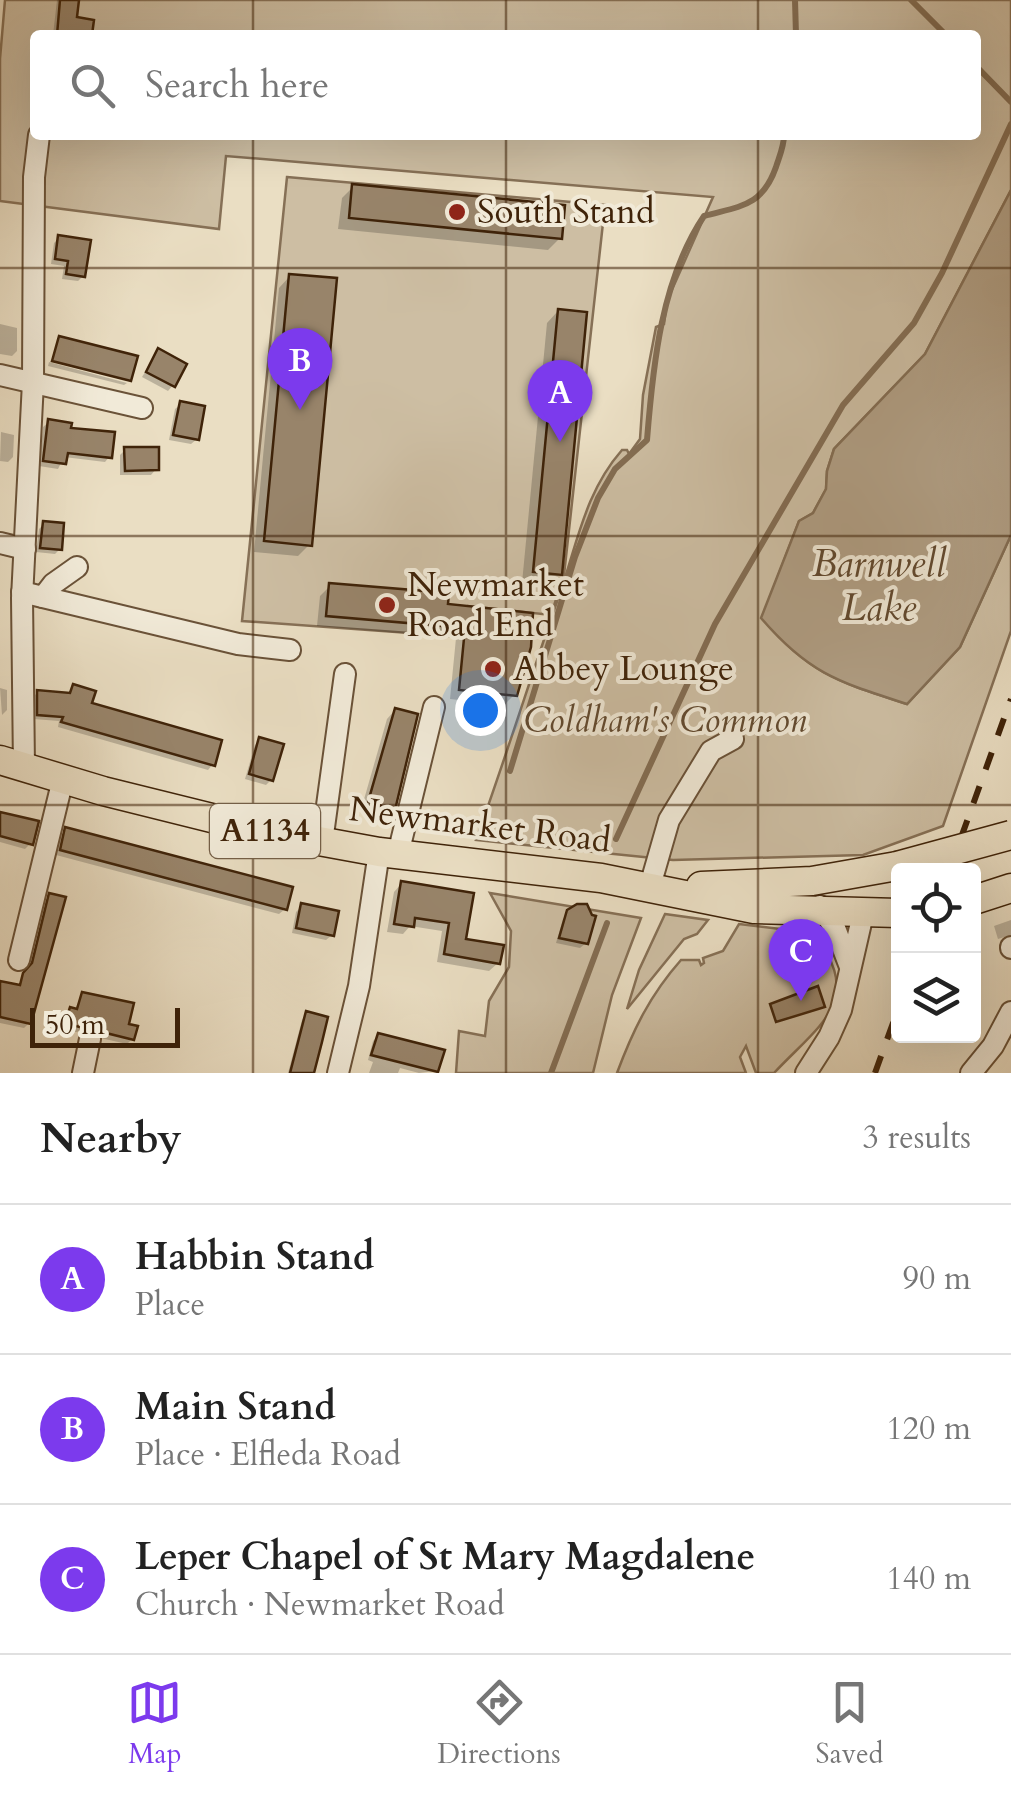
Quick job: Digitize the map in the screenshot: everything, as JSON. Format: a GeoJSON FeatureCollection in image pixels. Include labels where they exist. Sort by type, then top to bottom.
{"type":"FeatureCollection","features":[{"type":"Feature","properties":{"kind":"main road","name":"Newmarket Road"},"geometry":{"type":"LineString","coordinates":[[12,764],[264,831],[322,842],[655,887],[754,909],[884,914]]}},
{"type":"Feature","properties":{"kind":"main road","name":"Newmarket Road"},"geometry":{"type":"LineString","coordinates":[[655,887],[775,884],[858,875],[1011,835]]}},
{"type":"Feature","properties":{"kind":"main road"},"geometry":{"type":"LineString","coordinates":[[858,875],[847,887],[849,904],[884,914]]}},
{"type":"Feature","properties":{"kind":"street"},"geometry":{"type":"LineString","coordinates":[[12,764],[33,594],[26,549],[33,382],[34,177],[38,140]]}},
{"type":"Feature","properties":{"kind":"street"},"geometry":{"type":"LineString","coordinates":[[0,375],[142,408]]}},
{"type":"Feature","properties":{"kind":"street"},"geometry":{"type":"LineString","coordinates":[[0,542],[26,549]]}},
{"type":"Feature","properties":{"kind":"street"},"geometry":{"type":"LineString","coordinates":[[33,594],[77,568]]}},
{"type":"Feature","properties":{"kind":"street"},"geometry":{"type":"LineString","coordinates":[[33,594],[238,644],[290,650]]}},
{"type":"Feature","properties":{"kind":"street"},"geometry":{"type":"LineString","coordinates":[[322,842],[346,674]]}},
{"type":"Feature","properties":{"kind":"street"},"geometry":{"type":"LineString","coordinates":[[338,1073],[389,853],[434,707]]}},
{"type":"Feature","properties":{"kind":"street"},"geometry":{"type":"LineString","coordinates":[[655,887],[670,820],[711,751],[733,738]]}},
{"type":"Feature","properties":{"kind":"street"},"geometry":{"type":"LineString","coordinates":[[16,945],[63,779]]}},
{"type":"Feature","properties":{"kind":"street"},"geometry":{"type":"LineString","coordinates":[[775,884],[800,890],[815,900],[826,913],[850,967]]}},
{"type":"Feature","properties":{"kind":"street"},"geometry":{"type":"LineString","coordinates":[[806,1073],[842,1010],[850,967],[884,914]]}},
{"type":"Feature","properties":{"kind":"street"},"geometry":{"type":"LineString","coordinates":[[970,1073],[993,1046],[1011,1012]]}},
{"type":"Feature","properties":{"kind":"street"},"geometry":{"type":"LineString","coordinates":[[83,1073],[90,1039]]}},
{"type":"Feature","properties":{"kind":"green space","name":"Coldham's Common"},"geometry":{"type":"Polygon","coordinates":[[[5,0],[1011,0],[1011,190],[925,354],[834,449],[826,489],[813,513],[799,521],[762,618],[795,652],[827,674],[907,704],[960,647],[1011,535],[1011,631],[943,826],[863,855],[673,860],[476,840],[591,499],[622,450],[629,454],[640,439],[643,395],[656,327],[664,324],[667,301],[713,197],[226,156],[219,229],[0,201],[0,59],[5,0]]]}},
{"type":"Feature","properties":{"kind":"green space"},"geometry":{"type":"Polygon","coordinates":[[[287,177],[605,205],[564,575],[551,615],[468,606],[464,637],[242,621],[287,177]]]}},
{"type":"Feature","properties":{"kind":"green space"},"geometry":{"type":"Polygon","coordinates":[[[490,893],[641,918],[612,995],[593,1073],[456,1073],[459,1031],[485,1036],[489,1001],[509,967],[511,931],[490,893]]]}},
{"type":"Feature","properties":{"kind":"green space"},"geometry":{"type":"Polygon","coordinates":[[[665,914],[708,920],[697,934],[684,939],[627,1009],[639,970],[665,914]]]}},
{"type":"Feature","properties":{"kind":"green space"},"geometry":{"type":"Polygon","coordinates":[[[739,924],[813,933],[836,976],[836,994],[821,1025],[774,1073],[756,1073],[746,1046],[740,1057],[746,1073],[617,1073],[643,1014],[670,973],[681,960],[699,960],[701,965],[703,958],[723,951],[739,924]]]}},
{"type":"Feature","properties":{"kind":"water","name":"Barnwell Lake"},"geometry":{"type":"Polygon","coordinates":[[[1011,190],[1011,535],[960,647],[907,704],[826,674],[794,652],[761,618],[799,521],[813,513],[826,489],[834,449],[925,354],[1011,190]]]}},
{"type":"Feature","properties":{"kind":"building"},"geometry":{"type":"Polygon","coordinates":[[[60,0],[79,0],[77,17],[94,20],[93,30],[57,30],[60,0]]]}},
{"type":"Feature","properties":{"kind":"building","name":"South Stand"},"geometry":{"type":"Polygon","coordinates":[[[352,184],[565,205],[562,239],[349,218],[352,184]]]}},
{"type":"Feature","properties":{"kind":"building"},"geometry":{"type":"Polygon","coordinates":[[[58,235],[91,240],[85,277],[66,274],[68,261],[55,259],[58,235]]]}},
{"type":"Feature","properties":{"kind":"building"},"geometry":{"type":"Polygon","coordinates":[[[289,274],[337,278],[312,546],[264,541],[289,274]]]}},
{"type":"Feature","properties":{"kind":"building"},"geometry":{"type":"Polygon","coordinates":[[[558,309],[587,312],[562,575],[533,572],[558,309]]]}},
{"type":"Feature","properties":{"kind":"building"},"geometry":{"type":"Polygon","coordinates":[[[59,336],[138,356],[131,381],[52,361],[59,336]]]}},
{"type":"Feature","properties":{"kind":"building"},"geometry":{"type":"Polygon","coordinates":[[[158,348],[187,364],[175,387],[146,372],[158,348]]]}},
{"type":"Feature","properties":{"kind":"building"},"geometry":{"type":"Polygon","coordinates":[[[180,401],[205,406],[199,440],[173,435],[180,401]]]}},
{"type":"Feature","properties":{"kind":"building"},"geometry":{"type":"Polygon","coordinates":[[[48,419],[72,423],[71,428],[115,432],[112,458],[68,453],[66,464],[43,461],[48,419]]]}},
{"type":"Feature","properties":{"kind":"building"},"geometry":{"type":"Polygon","coordinates":[[[124,447],[159,447],[159,470],[125,471],[124,447]]]}},
{"type":"Feature","properties":{"kind":"building"},"geometry":{"type":"Polygon","coordinates":[[[43,521],[64,523],[62,550],[40,548],[43,521]]]}},
{"type":"Feature","properties":{"kind":"building"},"geometry":{"type":"Polygon","coordinates":[[[329,583],[449,593],[448,604],[533,613],[531,647],[517,696],[459,690],[465,628],[326,616],[329,583]]]}},
{"type":"Feature","properties":{"kind":"building"},"geometry":{"type":"Polygon","coordinates":[[[73,684],[96,691],[92,703],[222,740],[215,766],[61,722],[63,717],[37,715],[37,690],[70,693],[73,684]]]}},
{"type":"Feature","properties":{"kind":"building"},"geometry":{"type":"Polygon","coordinates":[[[395,708],[418,714],[395,810],[368,802],[395,708]]]}},
{"type":"Feature","properties":{"kind":"building"},"geometry":{"type":"Polygon","coordinates":[[[259,737],[284,744],[273,781],[249,774],[259,737]]]}},
{"type":"Feature","properties":{"kind":"building"},"geometry":{"type":"Polygon","coordinates":[[[0,812],[39,821],[33,845],[0,836],[0,812]]]}},
{"type":"Feature","properties":{"kind":"building"},"geometry":{"type":"Polygon","coordinates":[[[65,827],[293,887],[287,910],[60,850],[65,827]]]}},
{"type":"Feature","properties":{"kind":"building"},"geometry":{"type":"Polygon","coordinates":[[[401,881],[474,893],[466,939],[504,945],[500,964],[444,954],[449,923],[415,918],[414,927],[394,924],[401,881]]]}},
{"type":"Feature","properties":{"kind":"building"},"geometry":{"type":"Polygon","coordinates":[[[49,893],[66,897],[31,1024],[0,1017],[0,981],[20,985],[23,973],[32,963],[49,893]]]}},
{"type":"Feature","properties":{"kind":"building"},"geometry":{"type":"Polygon","coordinates":[[[301,903],[339,911],[334,936],[296,928],[301,903]]]}},
{"type":"Feature","properties":{"kind":"building"},"geometry":{"type":"Polygon","coordinates":[[[587,904],[596,916],[588,944],[559,938],[567,910],[587,904]]]}},
{"type":"Feature","properties":{"kind":"building"},"geometry":{"type":"Polygon","coordinates":[[[818,986],[825,1007],[776,1022],[770,1004],[818,986]]]}},
{"type":"Feature","properties":{"kind":"building"},"geometry":{"type":"Polygon","coordinates":[[[82,992],[134,1003],[129,1024],[138,1026],[134,1040],[102,1032],[94,1026],[83,1028],[65,1023],[70,1007],[77,1009],[82,992]]]}},
{"type":"Feature","properties":{"kind":"building"},"geometry":{"type":"Polygon","coordinates":[[[306,1011],[328,1017],[314,1073],[290,1073],[306,1011]]]}},
{"type":"Feature","properties":{"kind":"building"},"geometry":{"type":"Polygon","coordinates":[[[378,1033],[445,1050],[438,1072],[371,1055],[378,1033]]]}},
{"type":"Feature","properties":{"kind":"waterway"},"geometry":{"type":"LineString","coordinates":[[795,0],[796,30]]}},
{"type":"Feature","properties":{"kind":"waterway"},"geometry":{"type":"LineString","coordinates":[[911,0],[941,30]]}},
{"type":"Feature","properties":{"kind":"waterway"},"geometry":{"type":"LineString","coordinates":[[981,71],[1011,102]]}},
{"type":"Feature","properties":{"kind":"waterway"},"geometry":{"type":"LineString","coordinates":[[616,839],[715,624],[843,405],[914,323],[942,273],[1011,124]]}},
{"type":"Feature","properties":{"kind":"waterway"},"geometry":{"type":"LineString","coordinates":[[510,771],[575,557],[598,498],[615,469],[647,440],[662,324],[689,241],[704,216],[739,207],[764,190],[783,140]]}},
{"type":"Feature","properties":{"kind":"waterway"},"geometry":{"type":"LineString","coordinates":[[551,1073],[607,923]]}},
{"type":"Feature","properties":{"kind":"railway"},"geometry":{"type":"LineString","coordinates":[[952,863],[1011,699]]}},
{"type":"Feature","properties":{"kind":"railway"},"geometry":{"type":"LineString","coordinates":[[875,1073],[891,1028]]}},
{"type":"Feature","properties":{"kind":"place","name":"South Stand"},"geometry":{"type":"Point","coordinates":[457,212]}},
{"type":"Feature","properties":{"kind":"place","name":"Main Stand"},"geometry":{"type":"Point","coordinates":[300,410]}},
{"type":"Feature","properties":{"kind":"place","name":"Habbin Stand"},"geometry":{"type":"Point","coordinates":[560,442]}},
{"type":"Feature","properties":{"kind":"place","name":"Newmarket Road End"},"geometry":{"type":"Point","coordinates":[387,605]}},
{"type":"Feature","properties":{"kind":"place","name":"Abbey Lounge"},"geometry":{"type":"Point","coordinates":[493,669]}},
{"type":"Feature","properties":{"kind":"place","name":"Leper Chapel of St Mary Magdalene"},"geometry":{"type":"Point","coordinates":[801,1001]}}]}
